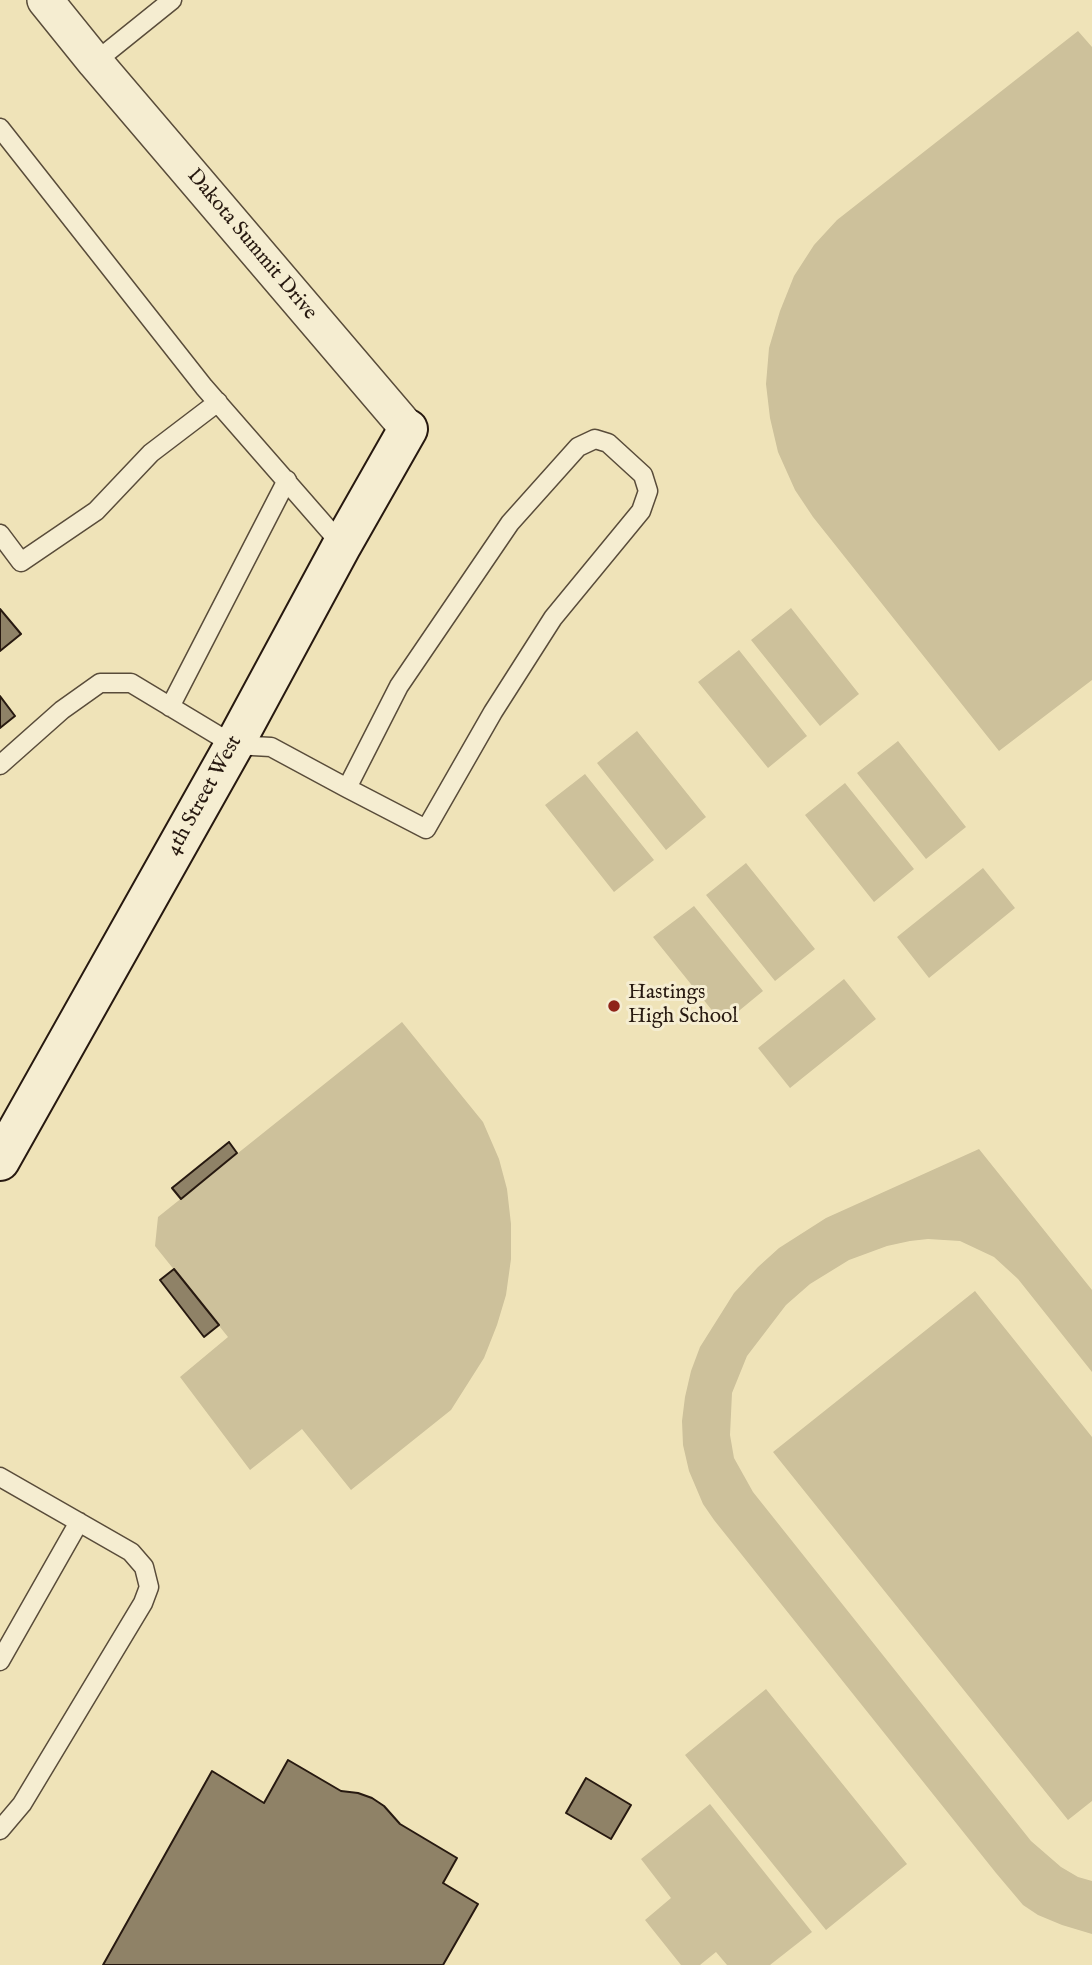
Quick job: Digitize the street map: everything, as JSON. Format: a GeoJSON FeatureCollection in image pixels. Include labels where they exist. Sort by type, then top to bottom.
{"type":"FeatureCollection","features":[{"type":"Feature","properties":{"kind":"street","name":"Dakota Summit Drive"},"geometry":{"type":"LineString","coordinates":[[45,0],[408,429]]}},
{"type":"Feature","properties":{"kind":"street","name":"4th Street West"},"geometry":{"type":"LineString","coordinates":[[0,1161],[408,429]]}},
{"type":"Feature","properties":{"kind":"lane"},"geometry":{"type":"LineString","coordinates":[[95,62],[172,0]]}},
{"type":"Feature","properties":{"kind":"lane"},"geometry":{"type":"LineString","coordinates":[[0,128],[194,375],[342,545]]}},
{"type":"Feature","properties":{"kind":"lane"},"geometry":{"type":"LineString","coordinates":[[0,534],[22,562],[96,511],[151,453],[219,402]]}},
{"type":"Feature","properties":{"kind":"lane"},"geometry":{"type":"LineString","coordinates":[[0,765],[62,710],[100,683],[131,683],[234,745],[271,747],[347,788],[426,829],[492,712],[553,618],[641,511],[648,491],[643,475],[608,443],[595,439],[579,447],[510,523],[399,686],[347,788]]}},
{"type":"Feature","properties":{"kind":"lane"},"geometry":{"type":"LineString","coordinates":[[170,707],[287,481]]}},
{"type":"Feature","properties":{"kind":"lane"},"geometry":{"type":"LineString","coordinates":[[0,1830],[22,1804],[143,1603],[149,1587],[144,1567],[131,1552],[3,1484]]}},
{"type":"Feature","properties":{"kind":"lane"},"geometry":{"type":"LineString","coordinates":[[0,1661],[79,1522]]}},
{"type":"Feature","properties":{"kind":"shaded area"},"geometry":{"type":"Polygon","coordinates":[[[1078,31],[1092,47],[1092,680],[999,751],[813,517],[795,490],[778,452],[770,418],[766,384],[769,348],[794,276],[814,245],[837,220],[1078,31]]]}},
{"type":"Feature","properties":{"kind":"shaded area"},"geometry":{"type":"Polygon","coordinates":[[[791,608],[859,694],[820,726],[751,640],[791,608]]]}},
{"type":"Feature","properties":{"kind":"shaded area"},"geometry":{"type":"Polygon","coordinates":[[[739,650],[807,736],[768,768],[698,682],[739,650]]]}},
{"type":"Feature","properties":{"kind":"shaded area"},"geometry":{"type":"Polygon","coordinates":[[[637,731],[706,817],[666,850],[597,763],[637,731]]]}},
{"type":"Feature","properties":{"kind":"shaded area"},"geometry":{"type":"Polygon","coordinates":[[[898,741],[966,827],[926,859],[857,773],[898,741]]]}},
{"type":"Feature","properties":{"kind":"shaded area"},"geometry":{"type":"Polygon","coordinates":[[[585,774],[654,860],[614,892],[545,805],[585,774]]]}},
{"type":"Feature","properties":{"kind":"shaded area"},"geometry":{"type":"Polygon","coordinates":[[[845,783],[914,869],[874,902],[805,815],[845,783]]]}},
{"type":"Feature","properties":{"kind":"shaded area"},"geometry":{"type":"Polygon","coordinates":[[[746,863],[815,949],[775,981],[706,895],[746,863]]]}},
{"type":"Feature","properties":{"kind":"shaded area"},"geometry":{"type":"Polygon","coordinates":[[[983,868],[1015,908],[929,978],[897,937],[983,868]]]}},
{"type":"Feature","properties":{"kind":"shaded area"},"geometry":{"type":"Polygon","coordinates":[[[694,906],[763,991],[723,1024],[653,937],[694,906]]]}},
{"type":"Feature","properties":{"kind":"shaded area"},"geometry":{"type":"Polygon","coordinates":[[[844,979],[876,1019],[790,1088],[758,1048],[844,979]]]}},
{"type":"Feature","properties":{"kind":"shaded area"},"geometry":{"type":"Polygon","coordinates":[[[402,1022],[483,1122],[499,1159],[507,1189],[511,1259],[506,1295],[497,1325],[484,1358],[451,1410],[351,1490],[302,1429],[250,1470],[180,1377],[228,1337],[155,1246],[158,1217],[402,1022]]]}},
{"type":"Feature","properties":{"kind":"shaded area"},"geometry":{"type":"Polygon","coordinates":[[[979,1149],[1092,1290],[1092,1372],[1018,1279],[994,1257],[960,1241],[910,1241],[849,1260],[810,1284],[786,1305],[747,1356],[732,1393],[730,1435],[734,1458],[753,1492],[1031,1841],[1061,1867],[1078,1877],[1092,1881],[1092,1934],[1038,1915],[1023,1905],[996,1873],[714,1520],[703,1504],[689,1471],[683,1445],[685,1397],[700,1347],[734,1293],[758,1267],[779,1248],[826,1218],[979,1149]]]}},
{"type":"Feature","properties":{"kind":"shaded area"},"geometry":{"type":"Polygon","coordinates":[[[975,1291],[1092,1437],[1092,1801],[1068,1820],[773,1452],[975,1291]]]}},
{"type":"Feature","properties":{"kind":"shaded area"},"geometry":{"type":"Polygon","coordinates":[[[766,1689],[907,1864],[826,1930],[685,1755],[766,1689]]]}},
{"type":"Feature","properties":{"kind":"shaded area"},"geometry":{"type":"Polygon","coordinates":[[[710,1804],[812,1932],[770,1965],[727,1965],[716,1952],[700,1965],[681,1965],[645,1920],[671,1898],[641,1859],[710,1804]]]}},
{"type":"Feature","properties":{"kind":"building"},"geometry":{"type":"Polygon","coordinates":[[[0,609],[21,634],[0,651],[0,609]]]}},
{"type":"Feature","properties":{"kind":"building"},"geometry":{"type":"Polygon","coordinates":[[[0,696],[15,716],[0,728],[0,696]]]}},
{"type":"Feature","properties":{"kind":"building"},"geometry":{"type":"Polygon","coordinates":[[[229,1142],[237,1153],[181,1199],[172,1188],[229,1142]]]}},
{"type":"Feature","properties":{"kind":"building"},"geometry":{"type":"Polygon","coordinates":[[[174,1269],[219,1325],[204,1337],[160,1280],[174,1269]]]}},
{"type":"Feature","properties":{"kind":"building"},"geometry":{"type":"Polygon","coordinates":[[[288,1760],[341,1791],[372,1798],[384,1806],[400,1824],[457,1858],[443,1883],[478,1904],[443,1965],[103,1965],[212,1771],[264,1803],[288,1760]]]}},
{"type":"Feature","properties":{"kind":"building"},"geometry":{"type":"Polygon","coordinates":[[[586,1778],[631,1805],[611,1839],[566,1813],[586,1778]]]}},
{"type":"Feature","properties":{"kind":"place","name":"Hastings High School"},"geometry":{"type":"Point","coordinates":[614,1006]}}]}
